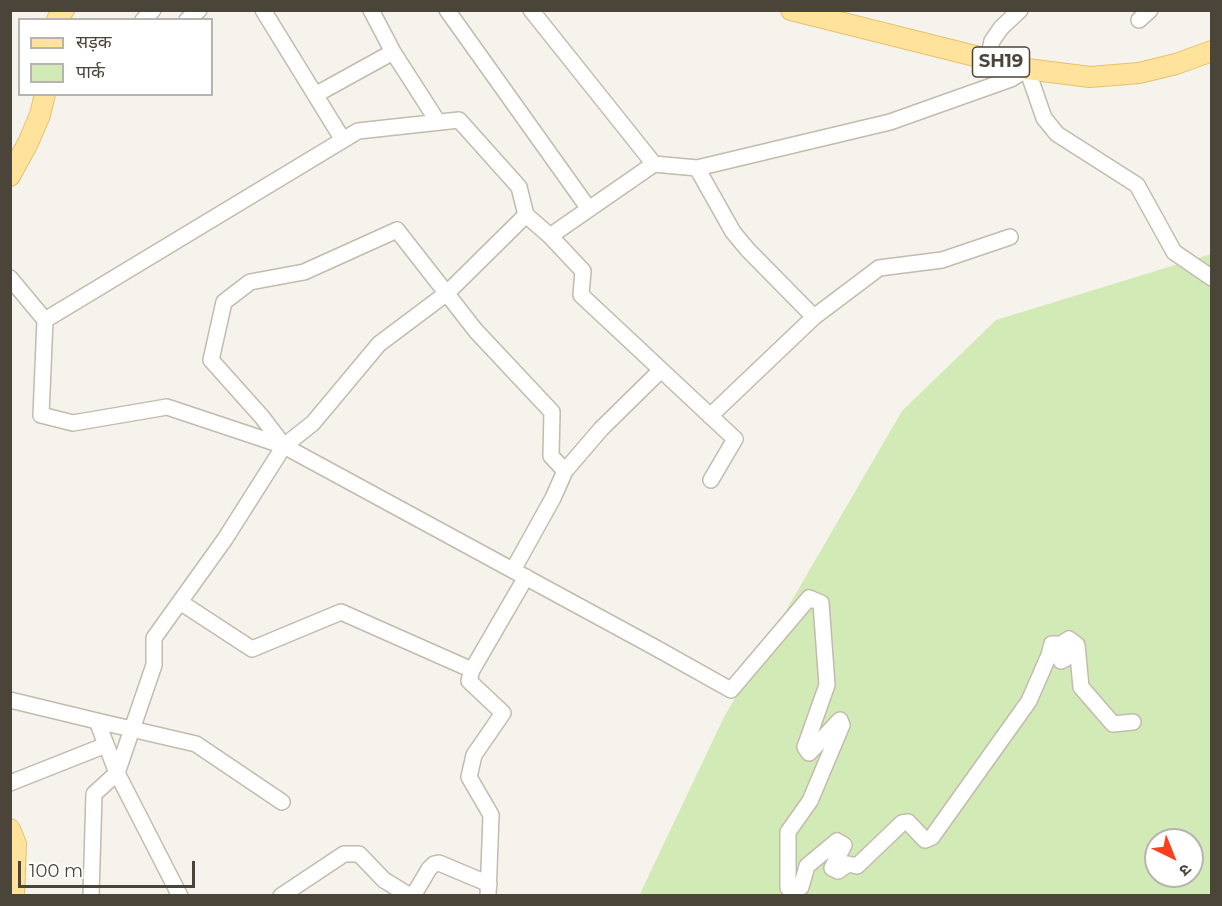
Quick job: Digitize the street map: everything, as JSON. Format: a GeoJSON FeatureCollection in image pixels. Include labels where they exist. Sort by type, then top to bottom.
{"type":"FeatureCollection","features":[{"type":"Feature","properties":{"kind":"main road","name":"SH19"},"geometry":{"type":"LineString","coordinates":[[791,10],[1027,69],[1090,77],[1139,73],[1176,64],[1212,51]]}},
{"type":"Feature","properties":{"kind":"main road"},"geometry":{"type":"LineString","coordinates":[[10,176],[28,143],[40,115],[45,96]]}},
{"type":"Feature","properties":{"kind":"main road"},"geometry":{"type":"LineString","coordinates":[[10,829],[16,844],[14,896]]}},
{"type":"Feature","properties":{"kind":"street"},"geometry":{"type":"LineString","coordinates":[[263,10],[343,140]]}},
{"type":"Feature","properties":{"kind":"street"},"geometry":{"type":"LineString","coordinates":[[371,10],[393,52],[438,122]]}},
{"type":"Feature","properties":{"kind":"street"},"geometry":{"type":"LineString","coordinates":[[447,10],[589,209]]}},
{"type":"Feature","properties":{"kind":"street"},"geometry":{"type":"LineString","coordinates":[[531,10],[654,164]]}},
{"type":"Feature","properties":{"kind":"street"},"geometry":{"type":"LineString","coordinates":[[988,58],[992,41],[1001,28],[1020,10]]}},
{"type":"Feature","properties":{"kind":"street"},"geometry":{"type":"LineString","coordinates":[[315,95],[393,52]]}},
{"type":"Feature","properties":{"kind":"street"},"geometry":{"type":"LineString","coordinates":[[550,236],[654,164],[697,168],[890,122],[1011,79],[1027,69],[1044,118],[1057,134],[1137,185],[1174,252],[1212,278]]}},
{"type":"Feature","properties":{"kind":"street"},"geometry":{"type":"LineString","coordinates":[[45,320],[358,131],[459,120],[519,187],[526,215],[550,236],[583,271],[581,295],[735,439],[711,480]]}},
{"type":"Feature","properties":{"kind":"street"},"geometry":{"type":"LineString","coordinates":[[697,168],[733,232],[814,317]]}},
{"type":"Feature","properties":{"kind":"street"},"geometry":{"type":"LineString","coordinates":[[91,896],[94,794],[117,773],[154,664],[154,638],[225,538],[284,446],[313,423],[379,344],[447,293],[526,215]]}},
{"type":"Feature","properties":{"kind":"street"},"geometry":{"type":"LineString","coordinates":[[284,446],[262,417],[211,360],[224,302],[250,282],[304,272],[397,230],[476,331],[552,412],[551,456],[565,471]]}},
{"type":"Feature","properties":{"kind":"street"},"geometry":{"type":"LineString","coordinates":[[710,416],[814,317],[879,268],[942,260],[1010,237]]}},
{"type":"Feature","properties":{"kind":"street"},"geometry":{"type":"LineString","coordinates":[[10,278],[45,320],[41,415],[73,423],[167,407],[284,446],[731,690],[808,598],[820,603],[826,685],[805,747],[809,753],[840,720],[842,725],[810,801],[788,832],[788,888],[801,887],[807,866],[837,841],[844,845],[832,868],[838,871],[848,864],[857,866],[902,823],[908,822],[925,840],[932,837],[1029,701],[1050,655],[1052,644],[1056,644],[1061,661],[1065,659],[1064,642],[1069,639],[1077,645],[1081,687],[1113,724],[1133,722]]}},
{"type":"Feature","properties":{"kind":"street"},"geometry":{"type":"LineString","coordinates":[[281,896],[344,854],[359,854],[384,880],[411,896],[429,869],[434,864],[440,863],[489,890],[491,814],[469,777],[474,755],[503,713],[469,681],[472,670],[519,574],[565,471],[601,429],[661,370]]}},
{"type":"Feature","properties":{"kind":"street"},"geometry":{"type":"LineString","coordinates":[[180,602],[252,650],[341,612],[472,670]]}},
{"type":"Feature","properties":{"kind":"street"},"geometry":{"type":"LineString","coordinates":[[10,700],[196,744],[282,801]]}},
{"type":"Feature","properties":{"kind":"street"},"geometry":{"type":"LineString","coordinates":[[98,721],[117,773],[180,896]]}},
{"type":"Feature","properties":{"kind":"street"},"geometry":{"type":"LineString","coordinates":[[10,783],[106,745]]}},
{"type":"Feature","properties":{"kind":"green space"},"geometry":{"type":"Polygon","coordinates":[[[1211,254],[1211,895],[639,896],[724,717],[902,411],[996,320],[1211,254]]]}}]}
